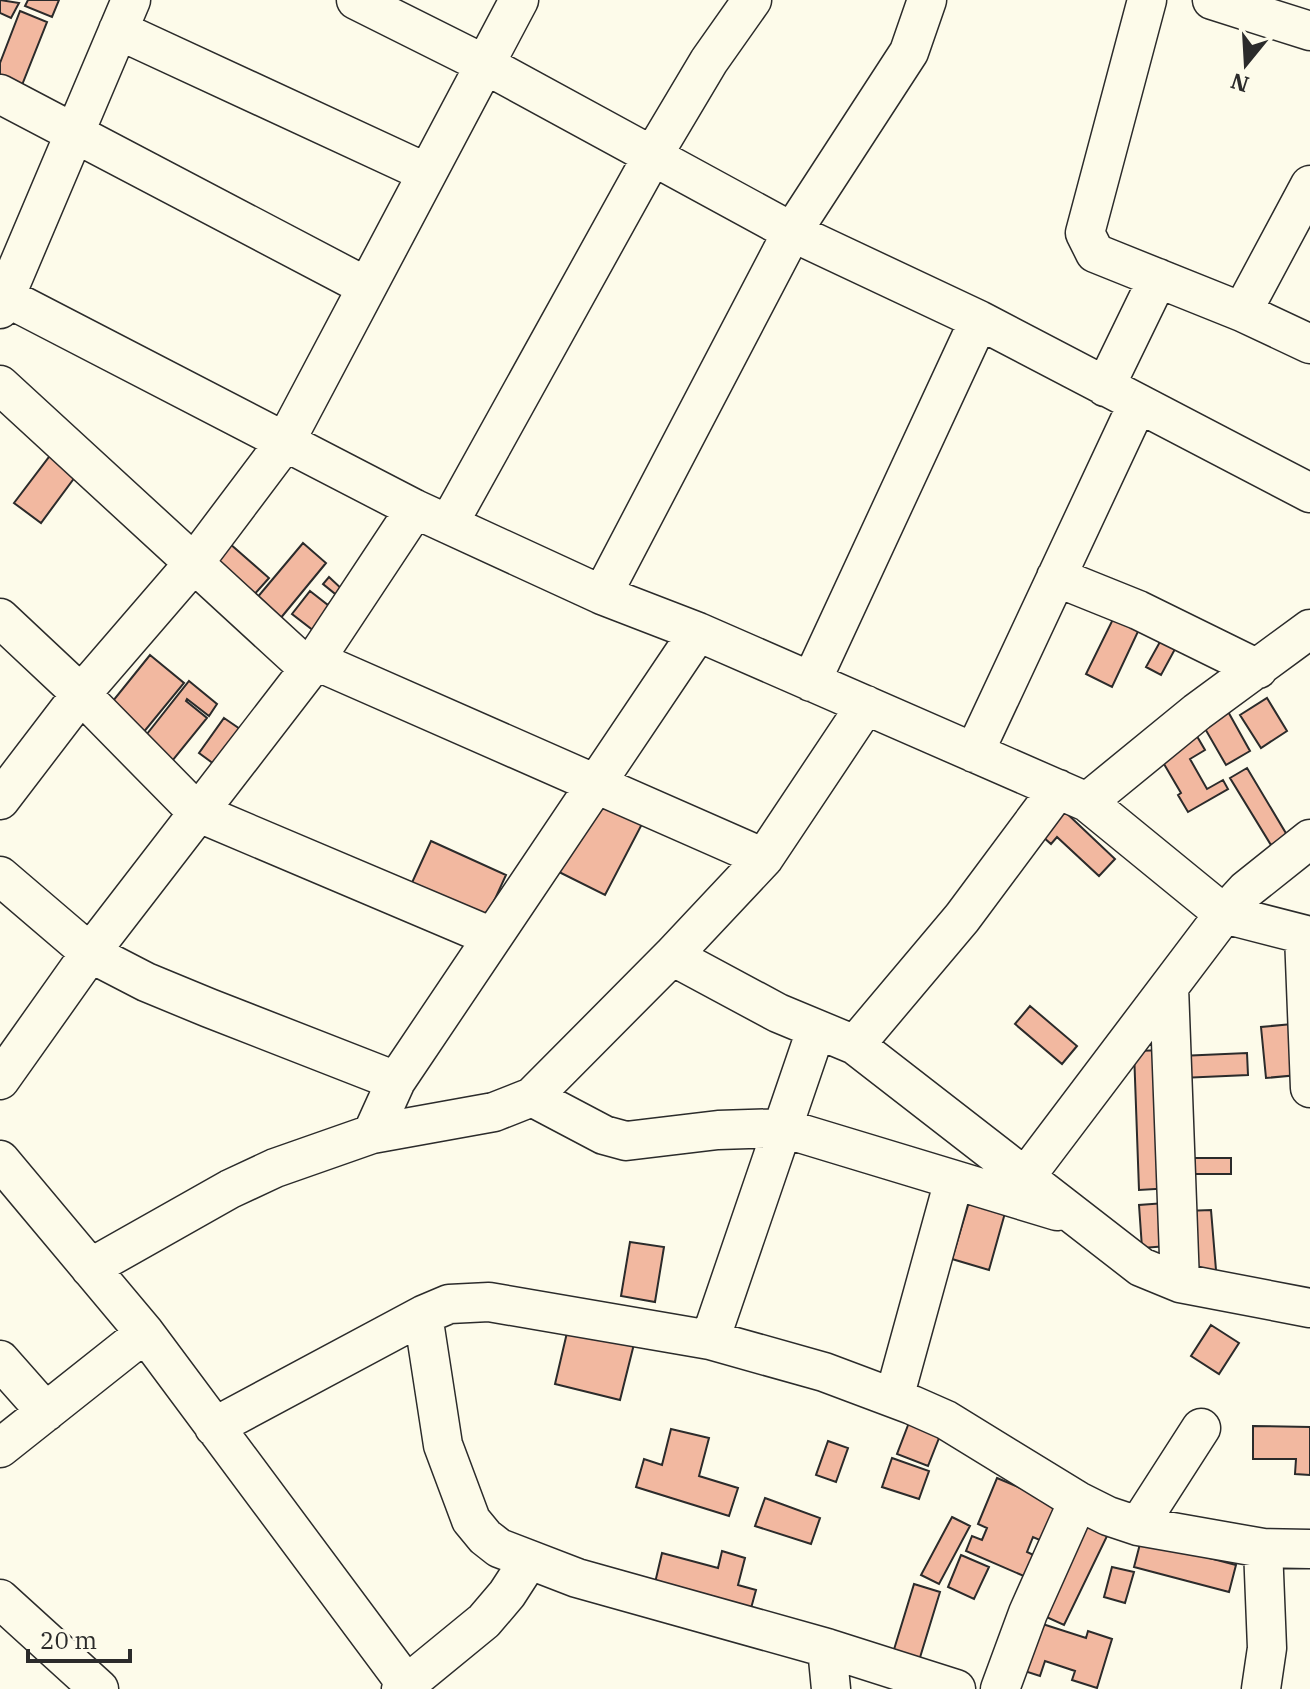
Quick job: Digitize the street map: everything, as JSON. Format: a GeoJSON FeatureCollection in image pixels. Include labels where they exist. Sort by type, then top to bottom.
{"type":"FeatureCollection","features":[{"type":"Feature","properties":{"kind":"street"},"geometry":{"type":"LineString","coordinates":[[356,0],[484,64],[792,232],[979,320],[1310,493]]}},
{"type":"Feature","properties":{"kind":"street"},"geometry":{"type":"LineString","coordinates":[[0,800],[81,694],[194,563],[285,442],[519,0]]}},
{"type":"Feature","properties":{"kind":"street"},"geometry":{"type":"LineString","coordinates":[[0,1080],[90,953],[197,812],[311,664],[432,516],[709,61],[752,0]]}},
{"type":"Feature","properties":{"kind":"street"},"geometry":{"type":"LineString","coordinates":[[602,595],[792,232],[909,52],[927,0]]}},
{"type":"Feature","properties":{"kind":"street"},"geometry":{"type":"LineString","coordinates":[[1147,0],[1085,233],[1095,253],[1242,312],[1310,344]]}},
{"type":"Feature","properties":{"kind":"street"},"geometry":{"type":"LineString","coordinates":[[1212,0],[1310,31]]}},
{"type":"Feature","properties":{"kind":"street"},"geometry":{"type":"LineString","coordinates":[[427,173],[124,15],[2,300],[432,516],[602,595],[698,632],[1072,796],[1224,914],[1307,935],[1310,1088]]}},
{"type":"Feature","properties":{"kind":"street"},"geometry":{"type":"LineString","coordinates":[[0,94],[367,287]]}},
{"type":"Feature","properties":{"kind":"street"},"geometry":{"type":"LineString","coordinates":[[1242,312],[1310,185]]}},
{"type":"Feature","properties":{"kind":"street"},"geometry":{"type":"LineString","coordinates":[[974,753],[1056,577],[1121,396],[1158,278]]}},
{"type":"Feature","properties":{"kind":"street"},"geometry":{"type":"LineString","coordinates":[[811,682],[979,320]]}},
{"type":"Feature","properties":{"kind":"street"},"geometry":{"type":"LineString","coordinates":[[0,385],[194,563],[311,664],[764,858]]}},
{"type":"Feature","properties":{"kind":"street"},"geometry":{"type":"LineString","coordinates":[[1056,577],[1138,610],[1258,669]]}},
{"type":"Feature","properties":{"kind":"street"},"geometry":{"type":"LineString","coordinates":[[0,618],[81,694],[197,812],[492,937]]}},
{"type":"Feature","properties":{"kind":"street"},"geometry":{"type":"LineString","coordinates":[[855,1045],[962,918],[1072,796],[1166,736],[1310,629]]}},
{"type":"Feature","properties":{"kind":"street"},"geometry":{"type":"LineString","coordinates":[[372,1134],[396,1081],[698,632]]}},
{"type":"Feature","properties":{"kind":"street"},"geometry":{"type":"LineString","coordinates":[[90,1268],[230,1189],[275,1168],[372,1134],[494,1112],[532,1097],[764,858],[866,705]]}},
{"type":"Feature","properties":{"kind":"street"},"geometry":{"type":"LineString","coordinates":[[1026,1176],[1224,914],[1246,890],[1310,839]]}},
{"type":"Feature","properties":{"kind":"street"},"geometry":{"type":"LineString","coordinates":[[0,876],[90,953],[146,982],[396,1081]]}},
{"type":"Feature","properties":{"kind":"street"},"geometry":{"type":"LineString","coordinates":[[672,956],[737,993],[855,1045],[1141,1267],[1180,1283],[1310,1308]]}},
{"type":"Feature","properties":{"kind":"street"},"geometry":{"type":"LineString","coordinates":[[1169,987],[1180,1283]]}},
{"type":"Feature","properties":{"kind":"street"},"geometry":{"type":"LineString","coordinates":[[710,1340],[816,1030]]}},
{"type":"Feature","properties":{"kind":"street"},"geometry":{"type":"LineString","coordinates":[[532,1097],[604,1135],[626,1141],[718,1130],[783,1128],[1079,1218]]}},
{"type":"Feature","properties":{"kind":"street"},"geometry":{"type":"LineString","coordinates":[[4,1174],[145,1333],[406,1687],[484,1621],[507,1594],[529,1560]]}},
{"type":"Feature","properties":{"kind":"street"},"geometry":{"type":"LineString","coordinates":[[894,1398],[954,1180]]}},
{"type":"Feature","properties":{"kind":"street"},"geometry":{"type":"LineString","coordinates":[[214,1427],[423,1315],[449,1304],[489,1302],[710,1340],[824,1372],[946,1420],[1108,1516],[1138,1526],[1263,1548],[1310,1549]]}},
{"type":"Feature","properties":{"kind":"street"},"geometry":{"type":"LineString","coordinates":[[423,1315],[443,1445],[471,1520],[499,1548],[577,1578],[827,1648],[956,1689]]}},
{"type":"Feature","properties":{"kind":"street"},"geometry":{"type":"LineString","coordinates":[[0,1448],[145,1333]]}},
{"type":"Feature","properties":{"kind":"street"},"geometry":{"type":"LineString","coordinates":[[0,1360],[46,1412]]}},
{"type":"Feature","properties":{"kind":"street"},"geometry":{"type":"LineString","coordinates":[[1138,1526],[1201,1428]]}},
{"type":"Feature","properties":{"kind":"street"},"geometry":{"type":"LineString","coordinates":[[1000,1689],[1028,1613],[1078,1501]]}},
{"type":"Feature","properties":{"kind":"street"},"geometry":{"type":"LineString","coordinates":[[1261,1689],[1267,1648],[1263,1548]]}},
{"type":"Feature","properties":{"kind":"street"},"geometry":{"type":"LineString","coordinates":[[0,1599],[99,1689]]}},
{"type":"Feature","properties":{"kind":"street"},"geometry":{"type":"LineString","coordinates":[[827,1648],[831,1689]]}},
{"type":"Feature","properties":{"kind":"building"},"geometry":{"type":"Polygon","coordinates":[[[0,0],[19,3],[11,18],[0,13],[0,0]]]}},
{"type":"Feature","properties":{"kind":"building"},"geometry":{"type":"Polygon","coordinates":[[[28,0],[59,0],[52,17],[25,6],[28,0]]]}},
{"type":"Feature","properties":{"kind":"building"},"geometry":{"type":"Polygon","coordinates":[[[20,11],[47,22],[22,85],[0,77],[0,63],[20,11]]]}},
{"type":"Feature","properties":{"kind":"building"},"geometry":{"type":"Polygon","coordinates":[[[52,453],[78,473],[41,523],[14,503],[52,453]]]}},
{"type":"Feature","properties":{"kind":"building"},"geometry":{"type":"Polygon","coordinates":[[[229,543],[269,578],[251,598],[211,562],[229,543]]]}},
{"type":"Feature","properties":{"kind":"building"},"geometry":{"type":"Polygon","coordinates":[[[303,543],[326,563],[275,625],[251,605],[303,543]]]}},
{"type":"Feature","properties":{"kind":"building"},"geometry":{"type":"Polygon","coordinates":[[[329,577],[344,591],[339,597],[323,584],[329,577]]]}},
{"type":"Feature","properties":{"kind":"building"},"geometry":{"type":"Polygon","coordinates":[[[310,591],[328,605],[333,599],[314,631],[292,614],[310,591]]]}},
{"type":"Feature","properties":{"kind":"building"},"geometry":{"type":"Polygon","coordinates":[[[1117,611],[1142,623],[1112,687],[1086,674],[1117,611]]]}},
{"type":"Feature","properties":{"kind":"building"},"geometry":{"type":"Polygon","coordinates":[[[1166,631],[1181,638],[1161,675],[1146,667],[1166,631]]]}},
{"type":"Feature","properties":{"kind":"building"},"geometry":{"type":"Polygon","coordinates":[[[150,655],[184,683],[138,739],[104,712],[150,655]]]}},
{"type":"Feature","properties":{"kind":"building"},"geometry":{"type":"Polygon","coordinates":[[[189,681],[217,704],[209,716],[187,699],[207,718],[168,766],[139,744],[189,681]]]}},
{"type":"Feature","properties":{"kind":"building"},"geometry":{"type":"Polygon","coordinates":[[[1267,698],[1287,731],[1261,748],[1240,715],[1267,698]]]}},
{"type":"Feature","properties":{"kind":"building"},"geometry":{"type":"Polygon","coordinates":[[[1221,699],[1250,751],[1226,765],[1196,713],[1221,699]]]}},
{"type":"Feature","properties":{"kind":"building"},"geometry":{"type":"Polygon","coordinates":[[[224,718],[240,729],[214,764],[199,753],[224,718]]]}},
{"type":"Feature","properties":{"kind":"building"},"geometry":{"type":"Polygon","coordinates":[[[1191,726],[1205,750],[1190,759],[1207,789],[1223,780],[1228,789],[1188,812],[1178,795],[1181,793],[1154,747],[1191,726]]]}},
{"type":"Feature","properties":{"kind":"building"},"geometry":{"type":"Polygon","coordinates":[[[1247,768],[1287,835],[1271,845],[1230,778],[1247,768]]]}},
{"type":"Feature","properties":{"kind":"building"},"geometry":{"type":"Polygon","coordinates":[[[593,799],[642,824],[605,895],[555,870],[593,799]]]}},
{"type":"Feature","properties":{"kind":"building"},"geometry":{"type":"Polygon","coordinates":[[[1061,808],[1115,859],[1099,876],[1057,837],[1051,844],[1042,836],[1061,808]]]}},
{"type":"Feature","properties":{"kind":"building"},"geometry":{"type":"Polygon","coordinates":[[[431,841],[506,875],[485,921],[410,887],[431,841]]]}},
{"type":"Feature","properties":{"kind":"building"},"geometry":{"type":"Polygon","coordinates":[[[1030,1006],[1077,1046],[1062,1064],[1015,1024],[1030,1006]]]}},
{"type":"Feature","properties":{"kind":"building"},"geometry":{"type":"Polygon","coordinates":[[[1292,1024],[1298,1075],[1266,1078],[1261,1027],[1292,1024]]]}},
{"type":"Feature","properties":{"kind":"building"},"geometry":{"type":"Polygon","coordinates":[[[1167,1050],[1172,1188],[1139,1190],[1134,1051],[1167,1050]]]}},
{"type":"Feature","properties":{"kind":"building"},"geometry":{"type":"Polygon","coordinates":[[[1247,1053],[1248,1075],[1181,1078],[1180,1056],[1247,1053]]]}},
{"type":"Feature","properties":{"kind":"building"},"geometry":{"type":"Polygon","coordinates":[[[1183,1158],[1231,1158],[1231,1174],[1183,1174],[1183,1158]]]}},
{"type":"Feature","properties":{"kind":"building"},"geometry":{"type":"Polygon","coordinates":[[[969,1202],[1005,1213],[989,1270],[952,1259],[969,1202]]]}},
{"type":"Feature","properties":{"kind":"building"},"geometry":{"type":"Polygon","coordinates":[[[1165,1203],[1168,1246],[1142,1248],[1139,1205],[1165,1203]]]}},
{"type":"Feature","properties":{"kind":"building"},"geometry":{"type":"Polygon","coordinates":[[[1211,1210],[1217,1282],[1190,1284],[1185,1211],[1211,1210]]]}},
{"type":"Feature","properties":{"kind":"building"},"geometry":{"type":"Polygon","coordinates":[[[630,1242],[664,1247],[655,1302],[621,1296],[630,1242]]]}},
{"type":"Feature","properties":{"kind":"building"},"geometry":{"type":"Polygon","coordinates":[[[569,1324],[635,1340],[620,1400],[555,1384],[569,1324]]]}},
{"type":"Feature","properties":{"kind":"building"},"geometry":{"type":"Polygon","coordinates":[[[1211,1325],[1239,1343],[1219,1374],[1191,1356],[1211,1325]]]}},
{"type":"Feature","properties":{"kind":"building"},"geometry":{"type":"Polygon","coordinates":[[[910,1420],[941,1433],[928,1466],[897,1454],[910,1420]]]}},
{"type":"Feature","properties":{"kind":"building"},"geometry":{"type":"Polygon","coordinates":[[[1253,1426],[1310,1427],[1310,1475],[1295,1474],[1296,1459],[1253,1459],[1253,1426]]]}},
{"type":"Feature","properties":{"kind":"building"},"geometry":{"type":"Polygon","coordinates":[[[671,1429],[709,1438],[699,1476],[738,1488],[729,1516],[636,1487],[644,1459],[662,1465],[671,1429]]]}},
{"type":"Feature","properties":{"kind":"building"},"geometry":{"type":"Polygon","coordinates":[[[828,1441],[848,1448],[836,1482],[816,1475],[828,1441]]]}},
{"type":"Feature","properties":{"kind":"building"},"geometry":{"type":"Polygon","coordinates":[[[892,1458],[929,1471],[919,1499],[882,1487],[892,1458]]]}},
{"type":"Feature","properties":{"kind":"building"},"geometry":{"type":"Polygon","coordinates":[[[997,1478],[1065,1507],[1049,1544],[1033,1537],[1027,1552],[1042,1559],[1033,1580],[966,1551],[972,1536],[982,1540],[987,1528],[978,1524],[997,1478]]]}},
{"type":"Feature","properties":{"kind":"building"},"geometry":{"type":"Polygon","coordinates":[[[765,1498],[820,1518],[811,1544],[755,1526],[765,1498]]]}},
{"type":"Feature","properties":{"kind":"building"},"geometry":{"type":"Polygon","coordinates":[[[1077,1516],[1109,1532],[1064,1625],[1031,1610],[1077,1516]]]}},
{"type":"Feature","properties":{"kind":"building"},"geometry":{"type":"Polygon","coordinates":[[[952,1517],[970,1526],[939,1584],[921,1575],[952,1517]]]}},
{"type":"Feature","properties":{"kind":"building"},"geometry":{"type":"Polygon","coordinates":[[[1141,1540],[1236,1565],[1229,1592],[1134,1567],[1141,1540]]]}},
{"type":"Feature","properties":{"kind":"building"},"geometry":{"type":"Polygon","coordinates":[[[722,1551],[745,1558],[738,1585],[756,1590],[750,1612],[654,1587],[662,1553],[718,1568],[722,1551]]]}},
{"type":"Feature","properties":{"kind":"building"},"geometry":{"type":"Polygon","coordinates":[[[961,1555],[989,1567],[974,1599],[948,1587],[961,1555]]]}},
{"type":"Feature","properties":{"kind":"building"},"geometry":{"type":"Polygon","coordinates":[[[1112,1567],[1134,1572],[1125,1603],[1104,1597],[1112,1567]]]}},
{"type":"Feature","properties":{"kind":"building"},"geometry":{"type":"Polygon","coordinates":[[[914,1584],[940,1592],[918,1664],[892,1656],[914,1584]]]}},
{"type":"Feature","properties":{"kind":"building"},"geometry":{"type":"Polygon","coordinates":[[[1027,1619],[1086,1638],[1088,1631],[1112,1639],[1097,1688],[1072,1680],[1075,1671],[1045,1661],[1040,1676],[1012,1667],[1027,1619]]]}}]}
